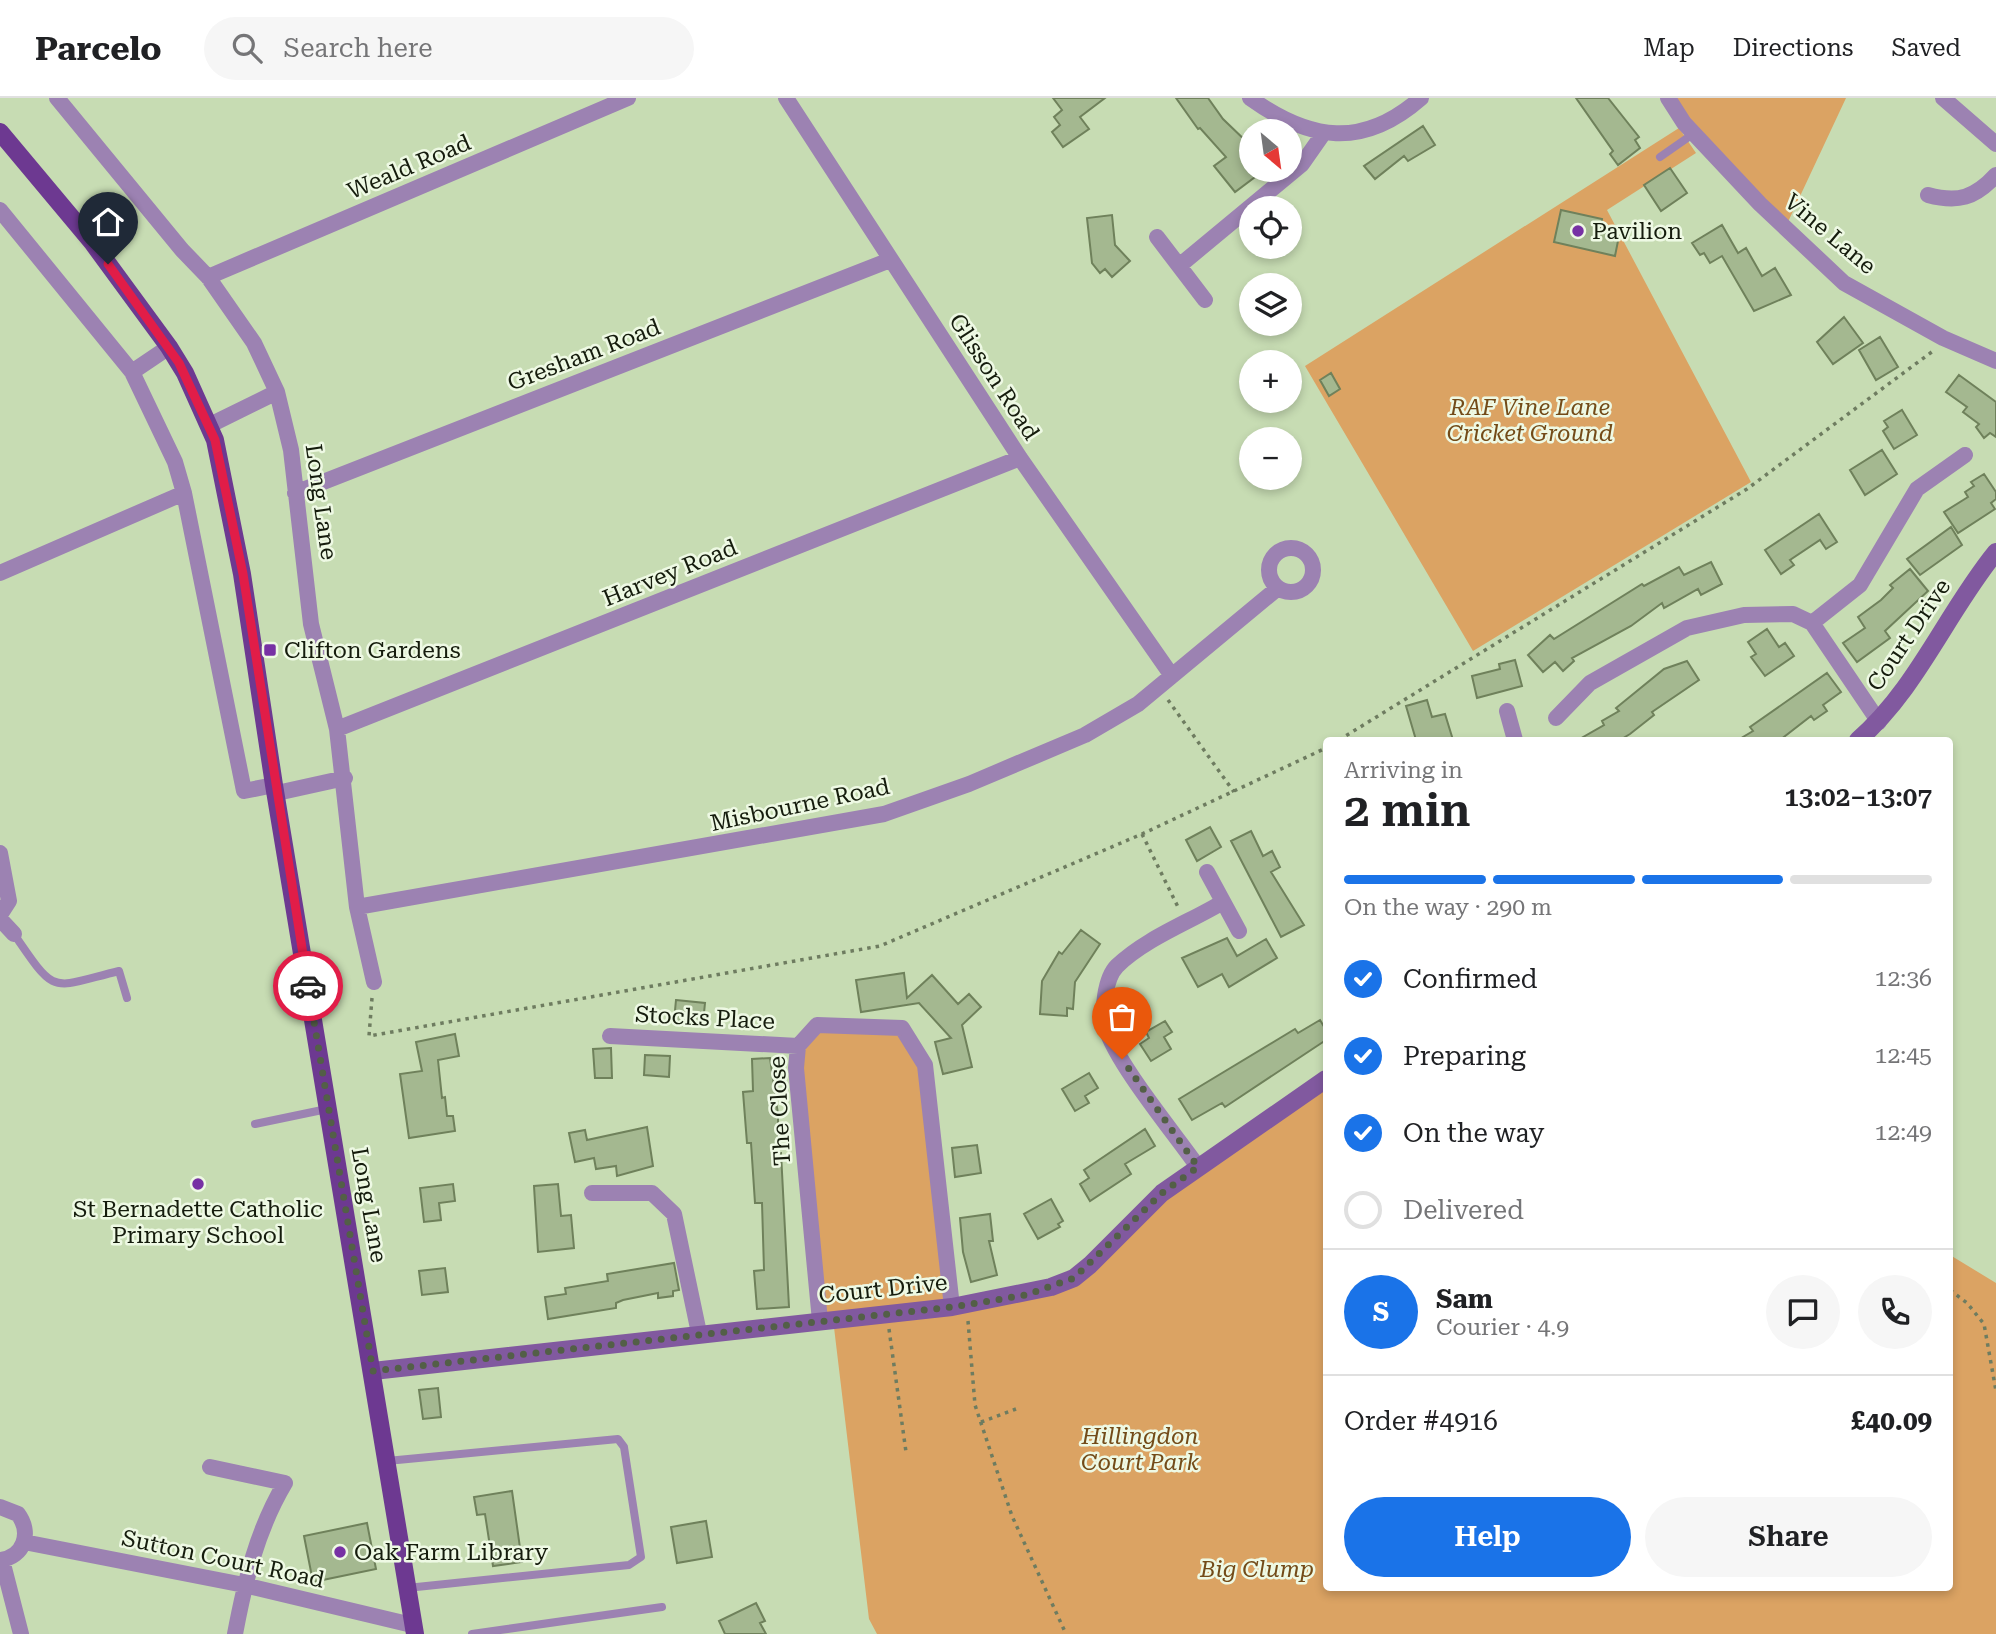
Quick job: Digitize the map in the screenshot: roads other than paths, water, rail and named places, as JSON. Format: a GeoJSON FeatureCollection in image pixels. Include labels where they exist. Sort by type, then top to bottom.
{"type":"FeatureCollection","features":[{"type":"Feature","properties":{"kind":"main road","name":"Long Lane"},"geometry":{"type":"LineString","coordinates":[[0,132],[92,243],[169,348],[210,425],[243,574],[275,789],[414,1629]]}},
{"type":"Feature","properties":{"kind":"street","name":"Long Lane"},"geometry":{"type":"LineString","coordinates":[[57,98],[182,250],[208,277],[254,342],[277,392],[291,450],[295,493],[303,533],[311,624],[337,729],[345,778],[357,907],[373,982]]}},
{"type":"Feature","properties":{"kind":"street","name":"Weald Road"},"geometry":{"type":"LineString","coordinates":[[208,277],[628,98]]}},
{"type":"Feature","properties":{"kind":"street","name":"Glisson Road"},"geometry":{"type":"LineString","coordinates":[[786,98],[1020,458],[1172,676]]}},
{"type":"Feature","properties":{"kind":"street"},"geometry":{"type":"LineString","coordinates":[[1250,98],[1268,111],[1323,134],[1363,131],[1398,118],[1421,98]]}},
{"type":"Feature","properties":{"kind":"street","name":"Vine Lane"},"geometry":{"type":"LineString","coordinates":[[1668,98],[1693,134],[1760,204],[1844,283],[1943,338],[1996,361]]}},
{"type":"Feature","properties":{"kind":"street"},"geometry":{"type":"LineString","coordinates":[[1944,98],[1993,141]]}},
{"type":"Feature","properties":{"kind":"street"},"geometry":{"type":"LineString","coordinates":[[1179,267],[1302,164],[1323,134]]}},
{"type":"Feature","properties":{"kind":"street"},"geometry":{"type":"LineString","coordinates":[[1928,195],[1950,200],[1969,197],[1996,175]]}},
{"type":"Feature","properties":{"kind":"street"},"geometry":{"type":"LineString","coordinates":[[0,210],[132,372],[175,462],[184,493],[244,791],[345,778]]}},
{"type":"Feature","properties":{"kind":"street"},"geometry":{"type":"LineString","coordinates":[[1157,237],[1205,300]]}},
{"type":"Feature","properties":{"kind":"street","name":"Gresham Road"},"geometry":{"type":"LineString","coordinates":[[295,493],[890,260]]}},
{"type":"Feature","properties":{"kind":"street"},"geometry":{"type":"LineString","coordinates":[[132,372],[169,348]]}},
{"type":"Feature","properties":{"kind":"street"},"geometry":{"type":"LineString","coordinates":[[210,425],[277,392]]}},
{"type":"Feature","properties":{"kind":"street"},"geometry":{"type":"LineString","coordinates":[[1812,623],[1860,585],[1917,489],[1965,455]]}},
{"type":"Feature","properties":{"kind":"street","name":"Harvey Road"},"geometry":{"type":"LineString","coordinates":[[337,729],[1020,458]]}},
{"type":"Feature","properties":{"kind":"street"},"geometry":{"type":"LineString","coordinates":[[0,573],[184,493]]}},
{"type":"Feature","properties":{"kind":"street","name":"Court Drive"},"geometry":{"type":"LineString","coordinates":[[1861,737],[1878,722],[1996,552]]}},
{"type":"Feature","properties":{"kind":"street","name":"Misbourne Road"},"geometry":{"type":"LineString","coordinates":[[357,907],[884,814],[969,784],[1085,734],[1138,704],[1278,588]]}},
{"type":"Feature","properties":{"kind":"street"},"geometry":{"type":"LineString","coordinates":[[1556,718],[1590,683],[1687,628],[1744,615],[1793,614],[1812,623],[1878,722]]}},
{"type":"Feature","properties":{"kind":"street"},"geometry":{"type":"LineString","coordinates":[[1507,711],[1514,737]]}},
{"type":"Feature","properties":{"kind":"street"},"geometry":{"type":"LineString","coordinates":[[0,853],[9,901],[0,917],[14,934]]}},
{"type":"Feature","properties":{"kind":"street"},"geometry":{"type":"LineString","coordinates":[[1207,872],[1239,931]]}},
{"type":"Feature","properties":{"kind":"street"},"geometry":{"type":"LineString","coordinates":[[1198,1167],[1122,1059],[1105,1027],[1106,991],[1115,967],[1154,940],[1186,925],[1223,902]]}},
{"type":"Feature","properties":{"kind":"street","name":"The Close"},"geometry":{"type":"LineString","coordinates":[[820,1321],[796,1068],[798,1046],[817,1025],[902,1028],[925,1065],[959,1306]]}},
{"type":"Feature","properties":{"kind":"street","name":"Stocks Place"},"geometry":{"type":"LineString","coordinates":[[610,1036],[798,1046]]}},
{"type":"Feature","properties":{"kind":"street","name":"Court Drive"},"geometry":{"type":"LineString","coordinates":[[373,1371],[959,1306],[1026,1295],[1074,1278],[1162,1193],[1323,1081]]}},
{"type":"Feature","properties":{"kind":"street"},"geometry":{"type":"LineString","coordinates":[[592,1193],[653,1193],[674,1214],[699,1333]]}},
{"type":"Feature","properties":{"kind":"street"},"geometry":{"type":"LineString","coordinates":[[210,1468],[285,1483],[266,1514],[244,1585],[235,1634]]}},
{"type":"Feature","properties":{"kind":"street"},"geometry":{"type":"LineString","coordinates":[[0,1507],[12,1510],[23,1520],[26,1532],[24,1542],[17,1553],[1,1560],[21,1634]]}},
{"type":"Feature","properties":{"kind":"street","name":"Sutton Court Road"},"geometry":{"type":"LineString","coordinates":[[24,1542],[244,1585],[414,1629]]}},
{"type":"Feature","properties":{"kind":"lane"},"geometry":{"type":"LineString","coordinates":[[1660,157],[1693,134]]}},
{"type":"Feature","properties":{"kind":"lane"},"geometry":{"type":"LineString","coordinates":[[14,934],[52,982],[67,986],[119,971],[127,998]]}},
{"type":"Feature","properties":{"kind":"lane"},"geometry":{"type":"LineString","coordinates":[[255,1125],[328,1109]]}},
{"type":"Feature","properties":{"kind":"lane"},"geometry":{"type":"LineString","coordinates":[[387,1461],[618,1439],[624,1447],[641,1557],[629,1565],[407,1588]]}},
{"type":"Feature","properties":{"kind":"lane"},"geometry":{"type":"LineString","coordinates":[[472,1634],[662,1607]]}},
{"type":"Feature","properties":{"kind":"place","name":"Pavilion"},"geometry":{"type":"Point","coordinates":[1578,231]}},
{"type":"Feature","properties":{"kind":"place","name":"Clifton Gardens"},"geometry":{"type":"Point","coordinates":[270,650]}},
{"type":"Feature","properties":{"kind":"place","name":"St Bernadette Catholic Primary School"},"geometry":{"type":"Point","coordinates":[198,1184]}},
{"type":"Feature","properties":{"kind":"place","name":"Oak Farm Library"},"geometry":{"type":"Point","coordinates":[340,1552]}},
{"type":"Feature","properties":{"kind":"park label","name":"RAF Vine Lane Cricket Ground"},"geometry":{"type":"Point","coordinates":[1530,420]}},
{"type":"Feature","properties":{"kind":"park label","name":"Hillingdon Court Park"},"geometry":{"type":"Point","coordinates":[1140,1449]}},
{"type":"Feature","properties":{"kind":"park label","name":"Big Clump"},"geometry":{"type":"Point","coordinates":[1257,1569]}}]}
